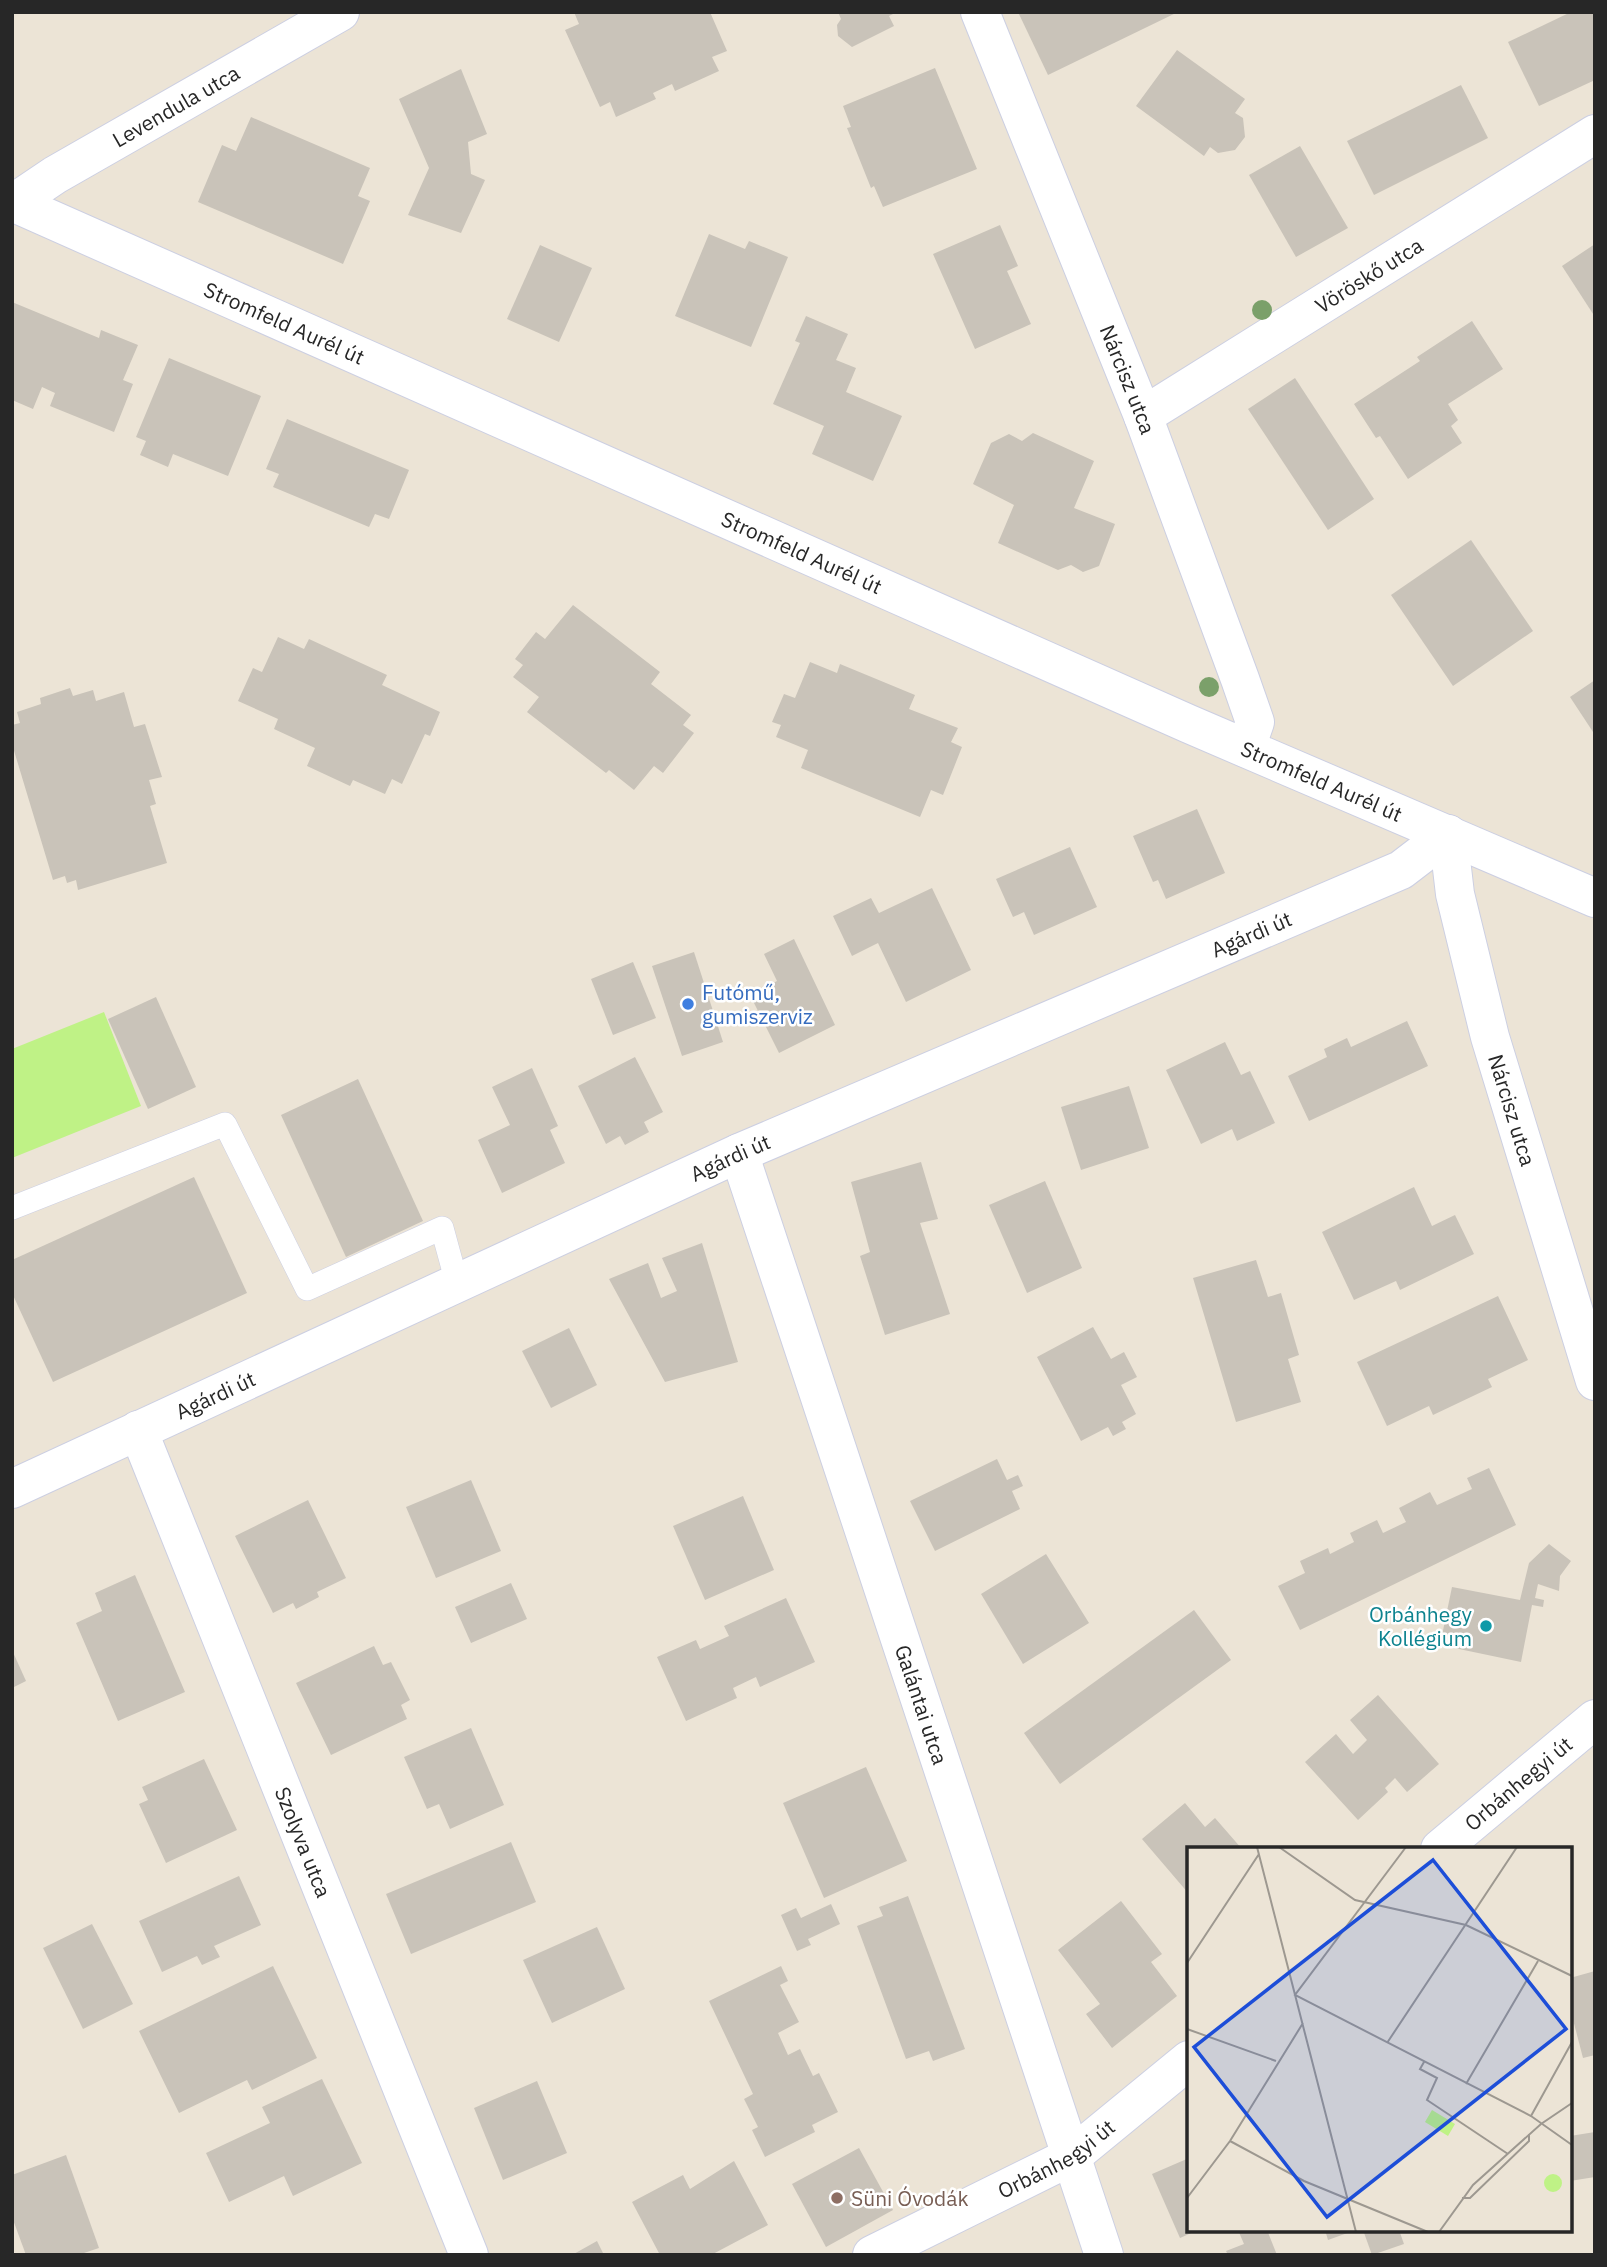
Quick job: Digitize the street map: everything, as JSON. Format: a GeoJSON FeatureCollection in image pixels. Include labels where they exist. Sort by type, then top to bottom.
{"type":"FeatureCollection","features":[{"type":"Feature","properties":{"kind":"street","name":"Levendula utca"},"geometry":{"type":"LineString","coordinates":[[13,203],[55,175],[340,12]]}},
{"type":"Feature","properties":{"kind":"street","name":"Nárcisz utca"},"geometry":{"type":"LineString","coordinates":[[980,12],[1143,416],[1255,722],[1246,748]]}},
{"type":"Feature","properties":{"kind":"street","name":"Vöröskő utca"},"geometry":{"type":"LineString","coordinates":[[1143,416],[1595,134]]}},
{"type":"Feature","properties":{"kind":"street","name":"Stromfeld Aurél út"},"geometry":{"type":"LineString","coordinates":[[13,203],[1246,748],[1595,898]]}},
{"type":"Feature","properties":{"kind":"street","name":"Nárcisz utca"},"geometry":{"type":"LineString","coordinates":[[1448,834],[1455,894],[1490,1037],[1595,1381]]}},
{"type":"Feature","properties":{"kind":"street","name":"Agárdi út"},"geometry":{"type":"LineString","coordinates":[[12,1489],[739,1153],[1401,870],[1448,834]]}},
{"type":"Feature","properties":{"kind":"street","name":"Galántai utca"},"geometry":{"type":"LineString","coordinates":[[739,1153],[1104,2255]]}},
{"type":"Feature","properties":{"kind":"street","name":"Szolyva utca"},"geometry":{"type":"LineString","coordinates":[[138,1430],[469,2255]]}},
{"type":"Feature","properties":{"kind":"street","name":"Orbánhegyi út"},"geometry":{"type":"LineString","coordinates":[[1442,1847],[1595,1718]]}},
{"type":"Feature","properties":{"kind":"street","name":"Orbánhegyi út"},"geometry":{"type":"LineString","coordinates":[[872,2255],[1072,2156],[1187,2062]]}},
{"type":"Feature","properties":{"kind":"lane"},"geometry":{"type":"LineString","coordinates":[[12,1208],[225,1124],[307,1289],[442,1228],[457,1283]]}},
{"type":"Feature","properties":{"kind":"green space"},"geometry":{"type":"Polygon","coordinates":[[[104,1012],[141,1106],[12,1158],[12,1049],[104,1012]]]}},
{"type":"Feature","properties":{"kind":"building"},"geometry":{"type":"Polygon","coordinates":[[[574,12],[710,12],[727,51],[712,57],[719,71],[675,91],[672,84],[653,93],[656,99],[616,117],[610,102],[600,107],[565,30],[579,24],[574,12]]]}},
{"type":"Feature","properties":{"kind":"building"},"geometry":{"type":"Polygon","coordinates":[[[838,12],[897,12],[889,16],[894,26],[852,47],[838,36],[837,25],[841,19],[838,12]]]}},
{"type":"Feature","properties":{"kind":"building"},"geometry":{"type":"Polygon","coordinates":[[[1018,12],[1178,12],[1048,75],[1018,12]]]}},
{"type":"Feature","properties":{"kind":"building"},"geometry":{"type":"Polygon","coordinates":[[[1571,12],[1595,12],[1595,80],[1539,106],[1508,42],[1571,12]]]}},
{"type":"Feature","properties":{"kind":"building"},"geometry":{"type":"Polygon","coordinates":[[[1177,50],[1245,99],[1235,113],[1243,118],[1245,137],[1235,150],[1218,153],[1210,147],[1204,156],[1136,106],[1177,50]]]}},
{"type":"Feature","properties":{"kind":"building"},"geometry":{"type":"Polygon","coordinates":[[[935,68],[977,169],[883,207],[874,186],[871,188],[847,128],[851,127],[843,106],[935,68]]]}},
{"type":"Feature","properties":{"kind":"building"},"geometry":{"type":"Polygon","coordinates":[[[461,69],[487,134],[468,142],[471,174],[485,180],[461,233],[408,215],[429,168],[399,99],[461,69]]]}},
{"type":"Feature","properties":{"kind":"building"},"geometry":{"type":"Polygon","coordinates":[[[1461,85],[1488,138],[1374,195],[1347,141],[1461,85]]]}},
{"type":"Feature","properties":{"kind":"building"},"geometry":{"type":"Polygon","coordinates":[[[251,117],[370,168],[358,196],[370,201],[343,264],[198,202],[222,145],[236,151],[251,117]]]}},
{"type":"Feature","properties":{"kind":"building"},"geometry":{"type":"Polygon","coordinates":[[[1300,146],[1348,228],[1296,257],[1249,175],[1300,146]]]}},
{"type":"Feature","properties":{"kind":"building"},"geometry":{"type":"Polygon","coordinates":[[[1000,225],[1018,266],[1007,271],[1031,324],[975,349],[933,254],[1000,225]]]}},
{"type":"Feature","properties":{"kind":"building"},"geometry":{"type":"Polygon","coordinates":[[[709,234],[745,249],[749,241],[788,257],[751,347],[675,316],[709,234]]]}},
{"type":"Feature","properties":{"kind":"building"},"geometry":{"type":"Polygon","coordinates":[[[1595,244],[1595,317],[1562,266],[1595,244]]]}},
{"type":"Feature","properties":{"kind":"building"},"geometry":{"type":"Polygon","coordinates":[[[540,245],[592,268],[559,342],[507,319],[540,245]]]}},
{"type":"Feature","properties":{"kind":"building"},"geometry":{"type":"Polygon","coordinates":[[[12,302],[99,338],[101,330],[138,345],[123,380],[133,384],[114,432],[50,406],[55,393],[42,387],[33,409],[12,400],[12,302]]]}},
{"type":"Feature","properties":{"kind":"building"},"geometry":{"type":"Polygon","coordinates":[[[806,316],[848,334],[836,360],[856,368],[846,392],[902,416],[873,481],[812,454],[824,426],[773,404],[800,343],[795,341],[806,316]]]}},
{"type":"Feature","properties":{"kind":"building"},"geometry":{"type":"Polygon","coordinates":[[[1472,321],[1503,369],[1448,404],[1458,420],[1451,426],[1462,443],[1408,479],[1380,436],[1376,438],[1354,404],[1420,361],[1417,357],[1472,321]]]}},
{"type":"Feature","properties":{"kind":"building"},"geometry":{"type":"Polygon","coordinates":[[[169,358],[261,396],[228,476],[173,454],[168,467],[140,455],[146,441],[136,437],[169,358]]]}},
{"type":"Feature","properties":{"kind":"building"},"geometry":{"type":"Polygon","coordinates":[[[1295,378],[1374,499],[1328,530],[1248,409],[1295,378]]]}},
{"type":"Feature","properties":{"kind":"building"},"geometry":{"type":"Polygon","coordinates":[[[287,419],[409,470],[389,519],[375,514],[369,527],[273,487],[279,474],[266,469],[287,419]]]}},
{"type":"Feature","properties":{"kind":"building"},"geometry":{"type":"Polygon","coordinates":[[[1033,433],[1094,461],[1074,508],[1115,524],[1099,566],[1083,572],[1071,565],[1058,570],[998,543],[1014,505],[973,484],[991,443],[1009,434],[1022,441],[1033,433]]]}},
{"type":"Feature","properties":{"kind":"building"},"geometry":{"type":"Polygon","coordinates":[[[1471,540],[1533,631],[1453,686],[1391,595],[1471,540]]]}},
{"type":"Feature","properties":{"kind":"building"},"geometry":{"type":"Polygon","coordinates":[[[573,605],[660,672],[651,684],[691,715],[683,725],[694,733],[663,773],[654,766],[634,790],[609,770],[606,773],[527,712],[539,697],[513,677],[523,665],[515,659],[536,632],[545,639],[573,605]]]}},
{"type":"Feature","properties":{"kind":"building"},"geometry":{"type":"Polygon","coordinates":[[[278,637],[304,649],[309,639],[387,675],[382,685],[440,712],[430,736],[425,734],[402,784],[392,779],[385,794],[353,780],[350,786],[307,766],[315,748],[274,729],[278,719],[238,701],[253,668],[262,672],[278,637]]]}},
{"type":"Feature","properties":{"kind":"building"},"geometry":{"type":"Polygon","coordinates":[[[810,662],[837,673],[840,664],[915,695],[909,709],[958,728],[951,742],[962,747],[943,795],[931,790],[920,817],[801,768],[808,750],[776,737],[781,725],[772,722],[784,694],[795,698],[810,662]]]}},
{"type":"Feature","properties":{"kind":"building"},"geometry":{"type":"Polygon","coordinates":[[[1595,680],[1595,735],[1570,697],[1595,680]]]}},
{"type":"Feature","properties":{"kind":"building"},"geometry":{"type":"Polygon","coordinates":[[[70,688],[73,696],[93,690],[96,701],[124,692],[134,727],[145,724],[162,777],[149,780],[156,804],[150,806],[167,863],[78,890],[76,880],[67,883],[65,876],[53,880],[12,744],[12,725],[20,723],[17,712],[41,704],[40,698],[70,688]]]}},
{"type":"Feature","properties":{"kind":"building"},"geometry":{"type":"Polygon","coordinates":[[[1197,809],[1225,873],[1166,899],[1158,880],[1153,882],[1133,836],[1197,809]]]}},
{"type":"Feature","properties":{"kind":"building"},"geometry":{"type":"Polygon","coordinates":[[[1070,847],[1097,907],[1034,935],[1024,912],[1013,917],[996,879],[1070,847]]]}},
{"type":"Feature","properties":{"kind":"building"},"geometry":{"type":"Polygon","coordinates":[[[932,888],[971,970],[906,1002],[878,943],[852,956],[833,916],[871,898],[879,913],[932,888]]]}},
{"type":"Feature","properties":{"kind":"building"},"geometry":{"type":"Polygon","coordinates":[[[794,939],[835,1025],[779,1053],[750,995],[777,981],[764,954],[794,939]]]}},
{"type":"Feature","properties":{"kind":"building","name":"Futómű, gumiszerviz"},"geometry":{"type":"Polygon","coordinates":[[[694,952],[723,1042],[682,1056],[652,966],[694,952]]]}},
{"type":"Feature","properties":{"kind":"building"},"geometry":{"type":"Polygon","coordinates":[[[633,962],[656,1018],[613,1035],[591,979],[633,962]]]}},
{"type":"Feature","properties":{"kind":"building"},"geometry":{"type":"Polygon","coordinates":[[[156,997],[196,1087],[148,1109],[108,1019],[156,997]]]}},
{"type":"Feature","properties":{"kind":"building"},"geometry":{"type":"Polygon","coordinates":[[[1407,1021],[1428,1066],[1309,1121],[1288,1076],[1327,1057],[1324,1049],[1347,1038],[1351,1047],[1407,1021]]]}},
{"type":"Feature","properties":{"kind":"building"},"geometry":{"type":"Polygon","coordinates":[[[1225,1042],[1241,1075],[1250,1071],[1275,1123],[1237,1141],[1232,1129],[1201,1144],[1166,1070],[1225,1042]]]}},
{"type":"Feature","properties":{"kind":"building"},"geometry":{"type":"Polygon","coordinates":[[[635,1057],[663,1112],[644,1122],[649,1132],[625,1145],[620,1136],[606,1144],[578,1086],[635,1057]]]}},
{"type":"Feature","properties":{"kind":"building"},"geometry":{"type":"Polygon","coordinates":[[[532,1068],[558,1126],[550,1130],[565,1163],[502,1193],[478,1140],[510,1125],[492,1087],[532,1068]]]}},
{"type":"Feature","properties":{"kind":"building"},"geometry":{"type":"Polygon","coordinates":[[[358,1079],[423,1221],[346,1257],[281,1115],[358,1079]]]}},
{"type":"Feature","properties":{"kind":"building"},"geometry":{"type":"Polygon","coordinates":[[[1129,1086],[1149,1148],[1081,1170],[1061,1107],[1129,1086]]]}},
{"type":"Feature","properties":{"kind":"building"},"geometry":{"type":"Polygon","coordinates":[[[921,1162],[938,1219],[920,1223],[950,1314],[885,1335],[860,1256],[870,1252],[851,1182],[921,1162]]]}},
{"type":"Feature","properties":{"kind":"building"},"geometry":{"type":"Polygon","coordinates":[[[194,1177],[247,1293],[53,1382],[12,1293],[12,1260],[194,1177]]]}},
{"type":"Feature","properties":{"kind":"building"},"geometry":{"type":"Polygon","coordinates":[[[1045,1181],[1082,1268],[1027,1293],[989,1205],[1045,1181]]]}},
{"type":"Feature","properties":{"kind":"building"},"geometry":{"type":"Polygon","coordinates":[[[1414,1187],[1432,1226],[1455,1215],[1474,1254],[1400,1290],[1396,1281],[1354,1300],[1322,1232],[1414,1187]]]}},
{"type":"Feature","properties":{"kind":"building"},"geometry":{"type":"Polygon","coordinates":[[[702,1243],[738,1362],[665,1382],[609,1279],[648,1263],[661,1298],[677,1291],[662,1258],[702,1243]]]}},
{"type":"Feature","properties":{"kind":"building"},"geometry":{"type":"Polygon","coordinates":[[[1256,1260],[1268,1297],[1281,1293],[1299,1355],[1288,1359],[1301,1402],[1236,1422],[1193,1278],[1256,1260]]]}},
{"type":"Feature","properties":{"kind":"building"},"geometry":{"type":"Polygon","coordinates":[[[1498,1296],[1528,1360],[1488,1379],[1492,1387],[1433,1415],[1429,1406],[1387,1426],[1357,1362],[1498,1296]]]}},
{"type":"Feature","properties":{"kind":"building"},"geometry":{"type":"Polygon","coordinates":[[[1093,1327],[1111,1359],[1124,1352],[1137,1377],[1121,1385],[1136,1414],[1122,1422],[1126,1429],[1113,1436],[1108,1427],[1081,1441],[1037,1357],[1093,1327]]]}},
{"type":"Feature","properties":{"kind":"building"},"geometry":{"type":"Polygon","coordinates":[[[569,1328],[597,1385],[551,1408],[522,1351],[569,1328]]]}},
{"type":"Feature","properties":{"kind":"building"},"geometry":{"type":"Polygon","coordinates":[[[997,1459],[1007,1480],[1018,1475],[1023,1486],[1012,1491],[1020,1509],[935,1551],[910,1501],[997,1459]]]}},
{"type":"Feature","properties":{"kind":"building"},"geometry":{"type":"Polygon","coordinates":[[[1489,1468],[1516,1525],[1300,1630],[1278,1586],[1305,1573],[1300,1561],[1328,1548],[1330,1554],[1354,1542],[1350,1533],[1377,1520],[1383,1533],[1406,1522],[1399,1508],[1430,1492],[1437,1505],[1472,1489],[1467,1478],[1489,1468]]]}},
{"type":"Feature","properties":{"kind":"building"},"geometry":{"type":"Polygon","coordinates":[[[471,1480],[501,1551],[436,1578],[406,1507],[471,1480]]]}},
{"type":"Feature","properties":{"kind":"building"},"geometry":{"type":"Polygon","coordinates":[[[743,1496],[774,1570],[705,1600],[673,1526],[743,1496]]]}},
{"type":"Feature","properties":{"kind":"building"},"geometry":{"type":"Polygon","coordinates":[[[308,1500],[346,1578],[317,1592],[319,1597],[296,1609],[293,1603],[273,1613],[235,1536],[308,1500]]]}},
{"type":"Feature","properties":{"kind":"building","name":"Orbánhegy Kollégium"},"geometry":{"type":"Polygon","coordinates":[[[1549,1544],[1571,1561],[1560,1576],[1559,1591],[1538,1584],[1535,1598],[1544,1600],[1543,1607],[1532,1605],[1521,1662],[1440,1645],[1452,1587],[1520,1600],[1529,1563],[1549,1544]]]}},
{"type":"Feature","properties":{"kind":"building"},"geometry":{"type":"Polygon","coordinates":[[[1046,1554],[1089,1623],[1023,1664],[981,1594],[1046,1554]]]}},
{"type":"Feature","properties":{"kind":"building"},"geometry":{"type":"Polygon","coordinates":[[[135,1575],[185,1692],[118,1721],[76,1623],[102,1611],[95,1593],[135,1575]]]}},
{"type":"Feature","properties":{"kind":"building"},"geometry":{"type":"Polygon","coordinates":[[[511,1583],[527,1619],[471,1643],[455,1607],[511,1583]]]}},
{"type":"Feature","properties":{"kind":"building"},"geometry":{"type":"Polygon","coordinates":[[[786,1598],[815,1662],[760,1687],[756,1677],[733,1688],[737,1698],[686,1721],[657,1657],[696,1640],[700,1649],[729,1636],[724,1626],[786,1598]]]}},
{"type":"Feature","properties":{"kind":"building"},"geometry":{"type":"Polygon","coordinates":[[[1194,1610],[1231,1660],[1060,1784],[1024,1733],[1194,1610]]]}},
{"type":"Feature","properties":{"kind":"building"},"geometry":{"type":"Polygon","coordinates":[[[374,1646],[383,1665],[391,1662],[410,1700],[401,1705],[407,1719],[331,1755],[296,1683],[374,1646]]]}},
{"type":"Feature","properties":{"kind":"building"},"geometry":{"type":"Polygon","coordinates":[[[12,1650],[26,1681],[12,1688],[12,1650]]]}},
{"type":"Feature","properties":{"kind":"building"},"geometry":{"type":"Polygon","coordinates":[[[1378,1695],[1439,1764],[1407,1792],[1395,1778],[1385,1788],[1388,1792],[1358,1820],[1305,1762],[1336,1734],[1353,1754],[1367,1740],[1350,1720],[1378,1695]]]}},
{"type":"Feature","properties":{"kind":"building"},"geometry":{"type":"Polygon","coordinates":[[[471,1728],[504,1805],[450,1829],[439,1804],[427,1809],[404,1757],[471,1728]]]}},
{"type":"Feature","properties":{"kind":"building"},"geometry":{"type":"Polygon","coordinates":[[[204,1759],[237,1830],[166,1863],[139,1804],[148,1800],[142,1787],[204,1759]]]}},
{"type":"Feature","properties":{"kind":"building"},"geometry":{"type":"Polygon","coordinates":[[[866,1767],[907,1861],[824,1898],[783,1803],[866,1767]]]}},
{"type":"Feature","properties":{"kind":"building"},"geometry":{"type":"Polygon","coordinates":[[[1185,1803],[1205,1827],[1215,1818],[1240,1847],[1187,1847],[1187,1892],[1142,1839],[1185,1803]]]}},
{"type":"Feature","properties":{"kind":"building"},"geometry":{"type":"Polygon","coordinates":[[[511,1842],[536,1902],[411,1954],[386,1894],[511,1842]]]}},
{"type":"Feature","properties":{"kind":"building"},"geometry":{"type":"Polygon","coordinates":[[[239,1876],[261,1925],[214,1946],[220,1957],[202,1965],[197,1956],[162,1972],[139,1921],[239,1876]]]}},
{"type":"Feature","properties":{"kind":"building"},"geometry":{"type":"Polygon","coordinates":[[[908,1896],[965,2049],[933,2061],[929,2051],[906,2059],[857,1926],[883,1916],[879,1907],[908,1896]]]}},
{"type":"Feature","properties":{"kind":"building"},"geometry":{"type":"Polygon","coordinates":[[[1121,1901],[1162,1954],[1151,1962],[1177,1996],[1112,2048],[1086,2014],[1100,2004],[1058,1950],[1121,1901]]]}},
{"type":"Feature","properties":{"kind":"building"},"geometry":{"type":"Polygon","coordinates":[[[831,1904],[840,1924],[808,1939],[811,1945],[797,1951],[781,1915],[796,1908],[801,1918],[831,1904]]]}},
{"type":"Feature","properties":{"kind":"building"},"geometry":{"type":"Polygon","coordinates":[[[92,1924],[133,2004],[83,2029],[43,1948],[92,1924]]]}},
{"type":"Feature","properties":{"kind":"building"},"geometry":{"type":"Polygon","coordinates":[[[597,1927],[625,1989],[552,2023],[523,1960],[597,1927]]]}},
{"type":"Feature","properties":{"kind":"building"},"geometry":{"type":"Polygon","coordinates":[[[273,1966],[317,2058],[252,2090],[247,2080],[179,2113],[139,2031],[273,1966]]]}},
{"type":"Feature","properties":{"kind":"building"},"geometry":{"type":"Polygon","coordinates":[[[781,1966],[788,1981],[780,1985],[799,2022],[778,2033],[788,2055],[800,2049],[813,2076],[819,2073],[838,2112],[812,2125],[815,2132],[765,2157],[752,2130],[758,2127],[744,2099],[753,2094],[709,2001],[781,1966]]]}},
{"type":"Feature","properties":{"kind":"building"},"geometry":{"type":"Polygon","coordinates":[[[1595,1971],[1595,2055],[1583,2058],[1572,2016],[1572,1977],[1595,1971]]]}},
{"type":"Feature","properties":{"kind":"building"},"geometry":{"type":"Polygon","coordinates":[[[322,2079],[362,2163],[293,2196],[284,2176],[229,2202],[206,2153],[270,2123],[262,2107],[322,2079]]]}},
{"type":"Feature","properties":{"kind":"building"},"geometry":{"type":"Polygon","coordinates":[[[537,2081],[567,2153],[503,2180],[474,2108],[537,2081]]]}},
{"type":"Feature","properties":{"kind":"building"},"geometry":{"type":"Polygon","coordinates":[[[1595,2132],[1595,2177],[1572,2181],[1572,2136],[1595,2132]]]}},
{"type":"Feature","properties":{"kind":"building"},"geometry":{"type":"Polygon","coordinates":[[[859,2148],[893,2210],[826,2247],[792,2184],[859,2148]]]}},
{"type":"Feature","properties":{"kind":"building"},"geometry":{"type":"Polygon","coordinates":[[[66,2155],[99,2248],[78,2255],[26,2255],[12,2217],[12,2175],[66,2155]]]}},
{"type":"Feature","properties":{"kind":"building"},"geometry":{"type":"Polygon","coordinates":[[[1187,2159],[1187,2232],[1194,2232],[1180,2238],[1152,2174],[1187,2159]]]}},
{"type":"Feature","properties":{"kind":"building"},"geometry":{"type":"Polygon","coordinates":[[[734,2161],[768,2225],[711,2255],[660,2255],[632,2202],[683,2175],[690,2189],[734,2161]]]}},
{"type":"Feature","properties":{"kind":"building"},"geometry":{"type":"Polygon","coordinates":[[[1239,2232],[1268,2232],[1277,2255],[1228,2255],[1226,2251],[1244,2244],[1239,2232]]]}},
{"type":"Feature","properties":{"kind":"building"},"geometry":{"type":"Polygon","coordinates":[[[1326,2232],[1350,2232],[1328,2240],[1326,2232]]]}},
{"type":"Feature","properties":{"kind":"building"},"geometry":{"type":"Polygon","coordinates":[[[1364,2232],[1400,2232],[1404,2244],[1372,2255],[1364,2232]]]}},
{"type":"Feature","properties":{"kind":"building"},"geometry":{"type":"Polygon","coordinates":[[[597,2241],[604,2255],[572,2255],[597,2241]]]}},
{"type":"Feature","properties":{"kind":"place","name":"Futómű, gumiszerviz"},"geometry":{"type":"Point","coordinates":[688,1004]}},
{"type":"Feature","properties":{"kind":"place","name":"Orbánhegy Kollégium"},"geometry":{"type":"Point","coordinates":[1486,1626]}},
{"type":"Feature","properties":{"kind":"place","name":"Süni Óvodák"},"geometry":{"type":"Point","coordinates":[837,2198]}}]}
